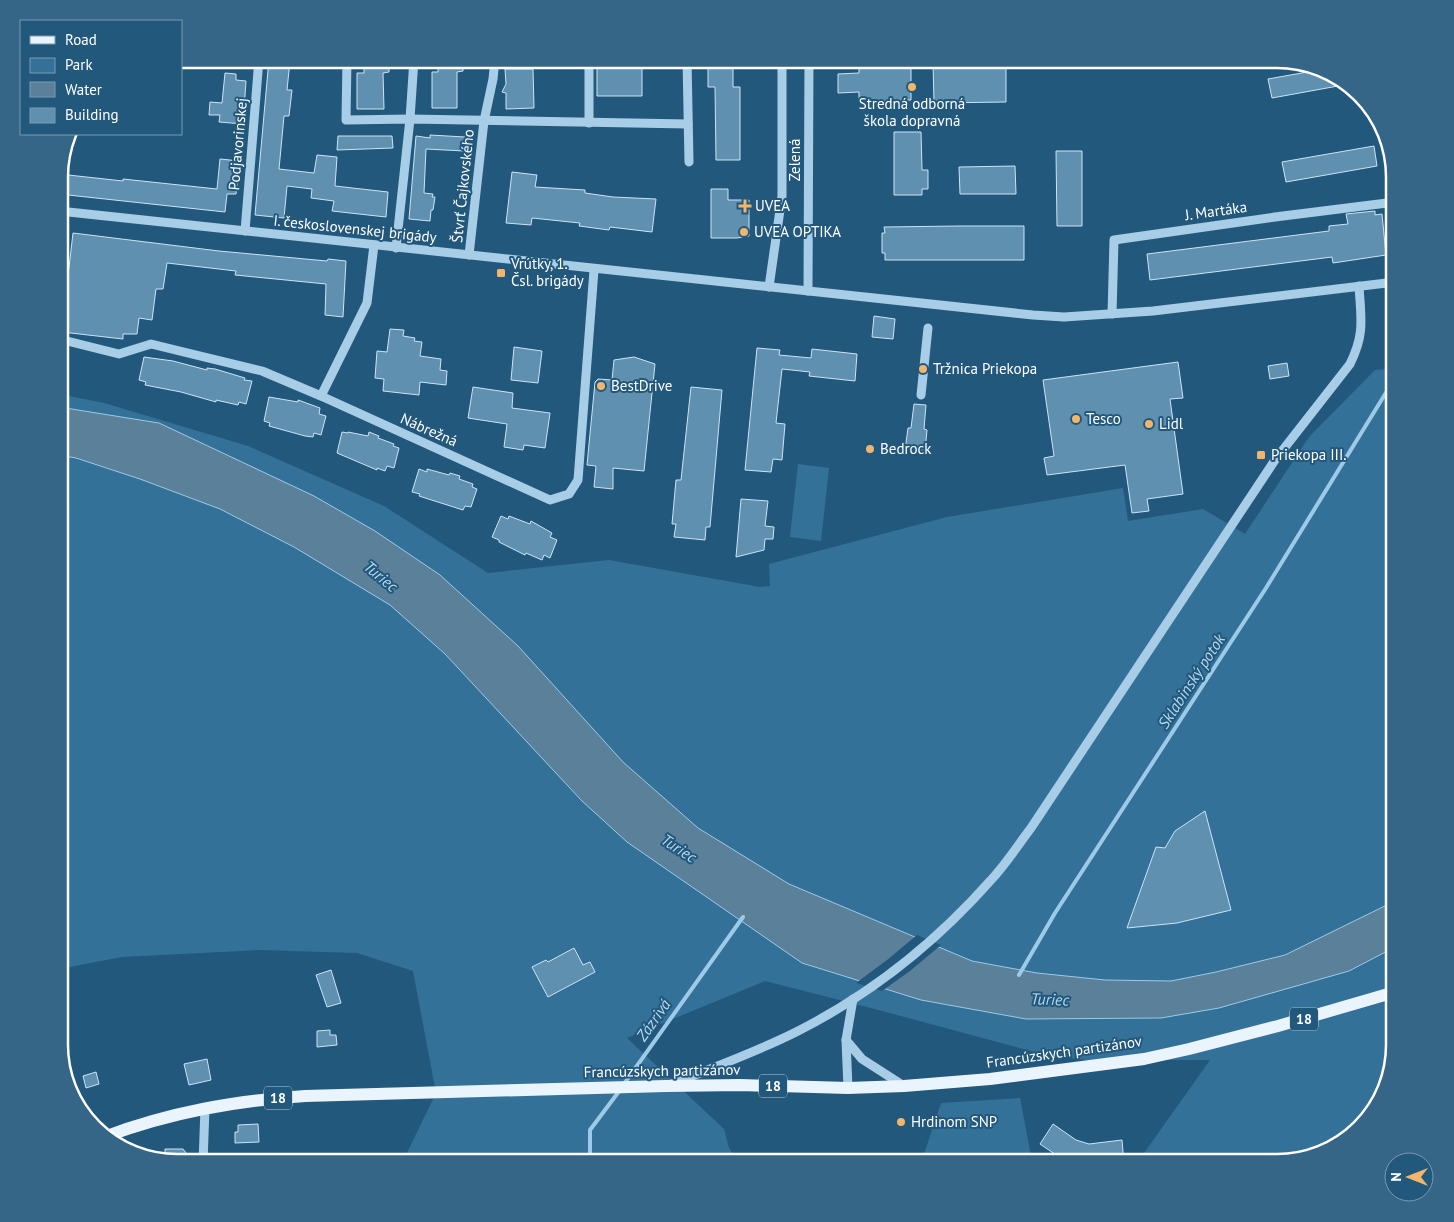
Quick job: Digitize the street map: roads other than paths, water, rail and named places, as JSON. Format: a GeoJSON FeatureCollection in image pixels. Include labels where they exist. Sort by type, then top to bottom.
{"type":"FeatureCollection","features":[{"type":"Feature","properties":{"kind":"main road","name":"Francúzskych partizánov"},"geometry":{"type":"LineString","coordinates":[[113,1134],[166,1116],[205,1108],[254,1100],[305,1096],[666,1086],[740,1085],[848,1088],[904,1086],[1028,1075],[1144,1059],[1212,1044],[1386,995]]}},
{"type":"Feature","properties":{"kind":"street","name":"Podjavorinskej"},"geometry":{"type":"LineString","coordinates":[[245,232],[258,68]]}},
{"type":"Feature","properties":{"kind":"street","name":"Štvrť Čajkovského"},"geometry":{"type":"LineString","coordinates":[[347,68],[346,120],[688,124]]}},
{"type":"Feature","properties":{"kind":"street"},"geometry":{"type":"LineString","coordinates":[[396,248],[410,120],[413,68]]}},
{"type":"Feature","properties":{"kind":"street","name":"Štvrť Čajkovského"},"geometry":{"type":"LineString","coordinates":[[469,255],[484,121],[494,68]]}},
{"type":"Feature","properties":{"kind":"street"},"geometry":{"type":"LineString","coordinates":[[589,68],[589,123]]}},
{"type":"Feature","properties":{"kind":"street"},"geometry":{"type":"LineString","coordinates":[[687,68],[689,162]]}},
{"type":"Feature","properties":{"kind":"street","name":"Zelená"},"geometry":{"type":"LineString","coordinates":[[769,287],[782,196],[782,68]]}},
{"type":"Feature","properties":{"kind":"street","name":"Zelená"},"geometry":{"type":"LineString","coordinates":[[808,291],[809,68]]}},
{"type":"Feature","properties":{"kind":"street","name":"J. Martáka"},"geometry":{"type":"LineString","coordinates":[[1112,314],[1114,240],[1386,203]]}},
{"type":"Feature","properties":{"kind":"street","name":"I. československej brigády"},"geometry":{"type":"LineString","coordinates":[[68,212],[1025,315],[1064,317],[1112,314],[1386,283]]}},
{"type":"Feature","properties":{"kind":"street"},"geometry":{"type":"LineString","coordinates":[[321,396],[367,302],[374,245]]}},
{"type":"Feature","properties":{"kind":"street","name":"Nábrežná"},"geometry":{"type":"LineString","coordinates":[[68,342],[119,354],[151,344],[262,371],[550,500],[569,494],[578,480],[594,270]]}},
{"type":"Feature","properties":{"kind":"street"},"geometry":{"type":"LineString","coordinates":[[666,1086],[773,1043],[853,1000],[938,934],[992,879],[1031,828],[1275,460],[1350,364],[1360,338],[1359,286]]}},
{"type":"Feature","properties":{"kind":"street"},"geometry":{"type":"LineString","coordinates":[[921,394],[928,328]]}},
{"type":"Feature","properties":{"kind":"street"},"geometry":{"type":"LineString","coordinates":[[848,1088],[846,1040],[853,1000]]}},
{"type":"Feature","properties":{"kind":"street"},"geometry":{"type":"LineString","coordinates":[[846,1040],[862,1059],[904,1086]]}},
{"type":"Feature","properties":{"kind":"street"},"geometry":{"type":"LineString","coordinates":[[203,1154],[205,1108]]}},
{"type":"Feature","properties":{"kind":"water","name":"Turiec"},"geometry":{"type":"Polygon","coordinates":[[[68,408],[159,423],[314,496],[375,531],[440,575],[518,646],[623,762],[698,828],[789,884],[972,961],[1037,973],[1105,980],[1171,981],[1285,955],[1386,905],[1386,952],[1349,971],[1219,1008],[1161,1018],[1026,1019],[921,1000],[802,963],[627,842],[582,801],[445,654],[390,605],[294,547],[220,509],[140,479],[68,457],[68,408]]]}},
{"type":"Feature","properties":{"kind":"waterway","name":"Sklabinský potok"},"geometry":{"type":"LineString","coordinates":[[1019,975],[1055,913],[1266,588],[1386,393]]}},
{"type":"Feature","properties":{"kind":"waterway","name":"Zázrivá"},"geometry":{"type":"LineString","coordinates":[[624,1084],[743,917]]}},
{"type":"Feature","properties":{"kind":"waterway","name":"Zázrivá"},"geometry":{"type":"LineString","coordinates":[[590,1154],[590,1130],[620,1090]]}},
{"type":"Feature","properties":{"kind":"place","name":"Stredná odborná škola dopravná"},"geometry":{"type":"Point","coordinates":[912,87]}},
{"type":"Feature","properties":{"kind":"place","name":"UVEA"},"geometry":{"type":"Point","coordinates":[745,206]}},
{"type":"Feature","properties":{"kind":"place","name":"UVEA OPTIKA"},"geometry":{"type":"Point","coordinates":[744,232]}},
{"type":"Feature","properties":{"kind":"place","name":"Vrútky, 1. Čsl. brigády"},"geometry":{"type":"Point","coordinates":[501,273]}},
{"type":"Feature","properties":{"kind":"place","name":"Tržnica Priekopa"},"geometry":{"type":"Point","coordinates":[923,369]}},
{"type":"Feature","properties":{"kind":"place","name":"BestDrive"},"geometry":{"type":"Point","coordinates":[601,386]}},
{"type":"Feature","properties":{"kind":"place","name":"Tesco"},"geometry":{"type":"Point","coordinates":[1076,419]}},
{"type":"Feature","properties":{"kind":"place","name":"Lidl"},"geometry":{"type":"Point","coordinates":[1149,424]}},
{"type":"Feature","properties":{"kind":"place","name":"Bedrock"},"geometry":{"type":"Point","coordinates":[870,449]}},
{"type":"Feature","properties":{"kind":"place","name":"Priekopa III."},"geometry":{"type":"Point","coordinates":[1261,455]}},
{"type":"Feature","properties":{"kind":"place","name":"Hrdinom SNP"},"geometry":{"type":"Point","coordinates":[901,1122]}}]}
